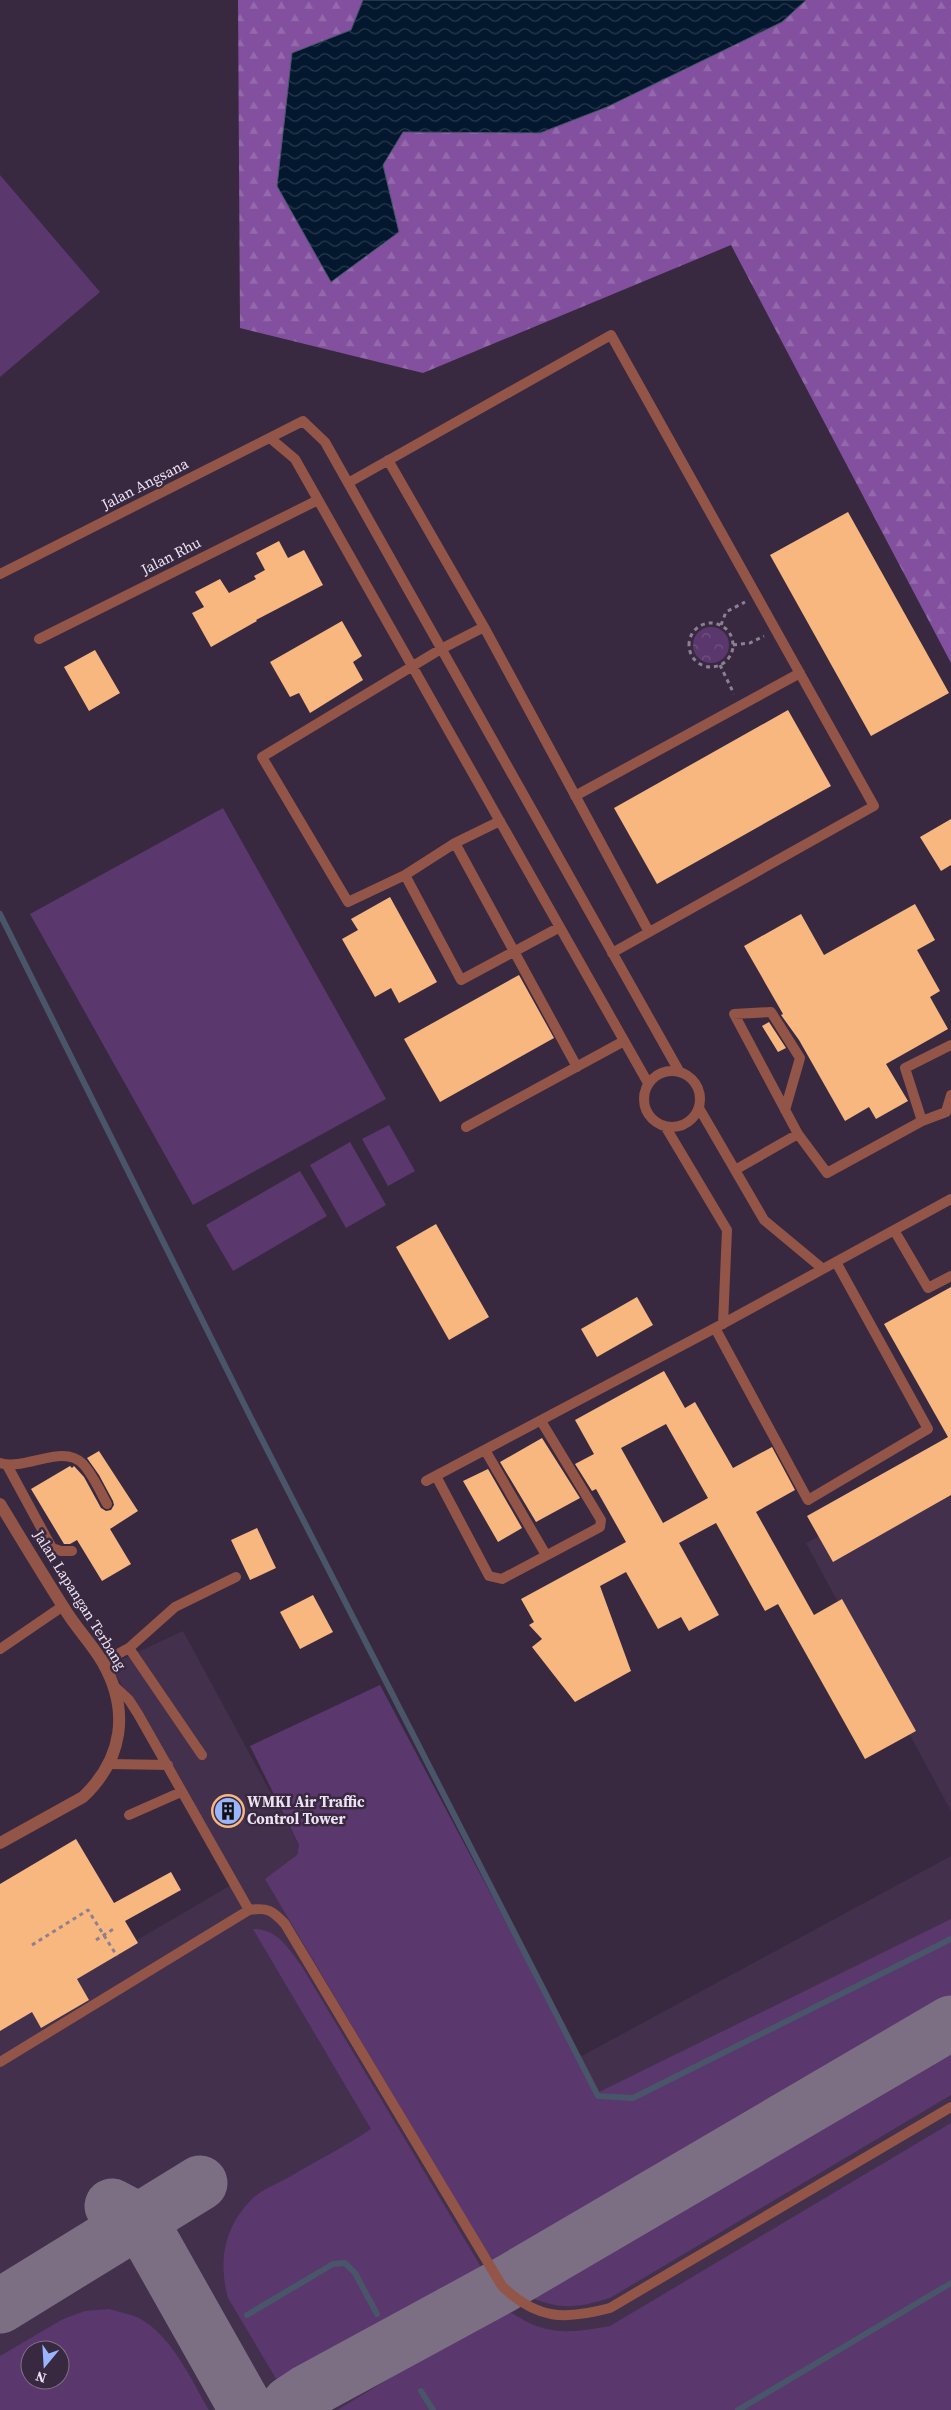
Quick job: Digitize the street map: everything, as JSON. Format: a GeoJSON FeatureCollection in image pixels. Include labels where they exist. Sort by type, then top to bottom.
{"type":"FeatureCollection","features":[{"type":"Feature","properties":{"kind":"street","name":"Jalan Lapangan Terbang"},"geometry":{"type":"LineString","coordinates":[[0,1504],[63,1606],[103,1662],[114,1686],[121,1711],[117,1741],[109,1764],[94,1787],[83,1797],[3,1840]]}},
{"type":"Feature","properties":{"kind":"street","name":"Jalan Lapangan Terbang"},"geometry":{"type":"LineString","coordinates":[[0,1519],[13,1526]]}},
{"type":"Feature","properties":{"kind":"lane"},"geometry":{"type":"LineString","coordinates":[[612,953],[874,806],[611,335],[348,483],[612,953],[679,1071],[693,1079],[700,1093],[699,1108],[691,1120],[679,1126],[664,1126]]}},
{"type":"Feature","properties":{"kind":"lane","name":"Jalan Angsana"},"geometry":{"type":"LineString","coordinates":[[0,574],[303,421],[325,442],[348,483]]}},
{"type":"Feature","properties":{"kind":"lane"},"geometry":{"type":"LineString","coordinates":[[270,438],[295,458],[648,1083]]}},
{"type":"Feature","properties":{"kind":"lane"},"geometry":{"type":"LineString","coordinates":[[388,460],[484,627],[649,932]]}},
{"type":"Feature","properties":{"kind":"lane","name":"Jalan Rhu"},"geometry":{"type":"LineString","coordinates":[[38,639],[318,500]]}},
{"type":"Feature","properties":{"kind":"lane"},"geometry":{"type":"LineString","coordinates":[[484,627],[441,649],[262,757],[348,902],[405,875],[455,843],[500,821]]}},
{"type":"Feature","properties":{"kind":"lane"},"geometry":{"type":"LineString","coordinates":[[575,796],[800,673]]}},
{"type":"Feature","properties":{"kind":"lane"},"geometry":{"type":"LineString","coordinates":[[455,843],[577,1067]]}},
{"type":"Feature","properties":{"kind":"lane"},"geometry":{"type":"LineString","coordinates":[[405,875],[461,980],[560,927]]}},
{"type":"Feature","properties":{"kind":"lane"},"geometry":{"type":"LineString","coordinates":[[786,1110],[800,1058],[772,1012],[734,1014],[798,1134],[827,1173],[922,1121],[946,1112],[951,1095]]}},
{"type":"Feature","properties":{"kind":"lane"},"geometry":{"type":"LineString","coordinates":[[466,1127],[624,1041]]}},
{"type":"Feature","properties":{"kind":"lane"},"geometry":{"type":"LineString","coordinates":[[922,1121],[905,1068],[951,1044]]}},
{"type":"Feature","properties":{"kind":"lane"},"geometry":{"type":"LineString","coordinates":[[679,1071],[662,1072],[648,1083],[643,1100],[649,1116],[664,1126],[727,1230],[719,1326],[808,1500],[928,1430],[836,1262]]}},
{"type":"Feature","properties":{"kind":"lane"},"geometry":{"type":"LineString","coordinates":[[699,1108],[764,1220],[823,1269]]}},
{"type":"Feature","properties":{"kind":"lane"},"geometry":{"type":"LineString","coordinates":[[735,1170],[798,1134]]}},
{"type":"Feature","properties":{"kind":"lane"},"geometry":{"type":"LineString","coordinates":[[426,1481],[719,1326],[951,1199]]}},
{"type":"Feature","properties":{"kind":"lane"},"geometry":{"type":"LineString","coordinates":[[894,1230],[928,1288],[951,1276]]}},
{"type":"Feature","properties":{"kind":"lane"},"geometry":{"type":"LineString","coordinates":[[436,1476],[490,1576],[502,1578],[600,1528],[601,1520],[541,1421]]}},
{"type":"Feature","properties":{"kind":"lane"},"geometry":{"type":"LineString","coordinates":[[485,1450],[546,1555]]}},
{"type":"Feature","properties":{"kind":"lane"},"geometry":{"type":"LineString","coordinates":[[3,1464],[21,1464],[63,1455],[76,1458],[84,1465],[107,1504]]}},
{"type":"Feature","properties":{"kind":"lane"},"geometry":{"type":"LineString","coordinates":[[3,1464],[52,1548],[61,1551],[72,1551]]}},
{"type":"Feature","properties":{"kind":"lane"},"geometry":{"type":"LineString","coordinates":[[103,1662],[129,1648],[175,1607],[236,1577]]}},
{"type":"Feature","properties":{"kind":"lane"},"geometry":{"type":"LineString","coordinates":[[0,1649],[63,1606]]}},
{"type":"Feature","properties":{"kind":"lane"},"geometry":{"type":"LineString","coordinates":[[129,1648],[202,1755]]}},
{"type":"Feature","properties":{"kind":"lane"},"geometry":{"type":"LineString","coordinates":[[114,1686],[134,1707],[250,1910]]}},
{"type":"Feature","properties":{"kind":"lane"},"geometry":{"type":"LineString","coordinates":[[109,1764],[168,1765]]}},
{"type":"Feature","properties":{"kind":"lane"},"geometry":{"type":"LineString","coordinates":[[129,1815],[182,1792]]}},
{"type":"Feature","properties":{"kind":"lane"},"geometry":{"type":"LineString","coordinates":[[0,2062],[250,1910],[260,1909],[274,1912],[285,1924],[502,2286],[516,2300],[537,2310],[560,2316],[580,2316],[610,2308],[951,2107]]}},
{"type":"Feature","properties":{"kind":"path"},"geometry":{"type":"LineString","coordinates":[[721,624],[726,612],[756,595]]}},
{"type":"Feature","properties":{"kind":"path"},"geometry":{"type":"LineString","coordinates":[[711,622],[721,624],[732,636],[733,645],[732,653],[720,665],[710,668],[700,665],[692,658],[688,649],[691,634],[701,624],[711,622]]}},
{"type":"Feature","properties":{"kind":"path"},"geometry":{"type":"LineString","coordinates":[[733,645],[750,643],[776,630]]}},
{"type":"Feature","properties":{"kind":"path"},"geometry":{"type":"LineString","coordinates":[[720,665],[740,706]]}},
{"type":"Feature","properties":{"kind":"path"},"geometry":{"type":"LineString","coordinates":[[32,1945],[88,1910],[116,1956]]}},
{"type":"Feature","properties":{"kind":"path"},"geometry":{"type":"LineString","coordinates":[[96,1940],[115,1928]]}},
{"type":"Feature","properties":{"kind":"shaded area"},"geometry":{"type":"Polygon","coordinates":[[[951,1466],[951,1811],[806,1543],[951,1466]]]}},
{"type":"Feature","properties":{"kind":"shaded area"},"geometry":{"type":"Polygon","coordinates":[[[183,1631],[299,1845],[297,1855],[594,2094],[578,2058],[951,1856],[951,2410],[0,2410],[0,1884],[76,1839],[137,1940],[238,1881],[110,1665],[183,1631]]]}},
{"type":"Feature","properties":{"kind":"green space"},"geometry":{"type":"Polygon","coordinates":[[[238,0],[363,0],[351,30],[383,165],[403,132],[540,133],[607,107],[782,22],[806,0],[951,0],[951,663],[731,245],[423,373],[240,328],[238,0]]]}},
{"type":"Feature","properties":{"kind":"green space"},"geometry":{"type":"Polygon","coordinates":[[[0,175],[100,292],[0,377],[0,175]]]}},
{"type":"Feature","properties":{"kind":"green space"},"geometry":{"type":"Polygon","coordinates":[[[711,627],[718,628],[724,632],[728,638],[728,652],[724,658],[718,662],[711,663],[704,662],[698,658],[694,652],[693,645],[694,638],[698,632],[704,628],[711,627]]]}},
{"type":"Feature","properties":{"kind":"green space"},"geometry":{"type":"Polygon","coordinates":[[[223,808],[386,1099],[193,1205],[30,914],[223,808]]]}},
{"type":"Feature","properties":{"kind":"green space"},"geometry":{"type":"Polygon","coordinates":[[[389,1125],[415,1171],[388,1186],[362,1139],[389,1125]]]}},
{"type":"Feature","properties":{"kind":"green space"},"geometry":{"type":"Polygon","coordinates":[[[350,1142],[386,1205],[346,1228],[310,1165],[350,1142]]]}},
{"type":"Feature","properties":{"kind":"green space"},"geometry":{"type":"Polygon","coordinates":[[[300,1171],[327,1216],[233,1271],[206,1225],[300,1171]]]}},
{"type":"Feature","properties":{"kind":"green space"},"geometry":{"type":"Polygon","coordinates":[[[380,1685],[578,2058],[595,2094],[951,1919],[951,2010],[502,2274],[481,2243],[265,1879],[297,1855],[299,1845],[250,1746],[380,1685]]]}},
{"type":"Feature","properties":{"kind":"green space"},"geometry":{"type":"Polygon","coordinates":[[[253,1929],[269,1932],[281,1940],[301,1965],[487,2277],[304,2383],[288,2385],[278,2382],[228,2298],[225,2284],[224,2258],[229,2233],[235,2221],[256,2195],[371,2129],[253,1929]]]}},
{"type":"Feature","properties":{"kind":"green space"},"geometry":{"type":"Polygon","coordinates":[[[951,2043],[951,2095],[610,2298],[576,2306],[566,2306],[546,2303],[523,2294],[951,2043]]]}},
{"type":"Feature","properties":{"kind":"green space"},"geometry":{"type":"Polygon","coordinates":[[[951,2123],[951,2410],[337,2410],[505,2309],[531,2324],[557,2331],[575,2331],[610,2326],[951,2123]]]}},
{"type":"Feature","properties":{"kind":"green space"},"geometry":{"type":"Polygon","coordinates":[[[109,2309],[139,2318],[151,2326],[171,2347],[180,2359],[209,2410],[0,2410],[0,2356],[20,2344],[20,2390],[70,2390],[70,2340],[27,2340],[63,2319],[85,2311],[109,2309]]]}},
{"type":"Feature","properties":{"kind":"water"},"geometry":{"type":"Polygon","coordinates":[[[363,0],[806,0],[782,22],[607,107],[540,133],[403,132],[383,165],[399,232],[331,282],[277,186],[292,53],[351,30],[363,0]]]}},
{"type":"Feature","properties":{"kind":"building"},"geometry":{"type":"Polygon","coordinates":[[[848,512],[949,693],[871,736],[770,555],[848,512]]]}},
{"type":"Feature","properties":{"kind":"building"},"geometry":{"type":"Polygon","coordinates":[[[279,541],[288,558],[304,550],[323,585],[256,620],[211,647],[192,613],[204,607],[195,592],[220,579],[229,593],[256,579],[254,576],[265,570],[256,553],[279,541]]]}},
{"type":"Feature","properties":{"kind":"building"},"geometry":{"type":"Polygon","coordinates":[[[342,621],[362,656],[353,662],[363,680],[310,713],[299,693],[290,697],[270,662],[342,621]]]}},
{"type":"Feature","properties":{"kind":"building"},"geometry":{"type":"Polygon","coordinates":[[[95,650],[120,693],[89,711],[64,667],[95,650]]]}},
{"type":"Feature","properties":{"kind":"building"},"geometry":{"type":"Polygon","coordinates":[[[788,710],[831,786],[657,884],[614,808],[788,710]]]}},
{"type":"Feature","properties":{"kind":"building"},"geometry":{"type":"Polygon","coordinates":[[[951,819],[951,865],[941,871],[920,837],[951,819]]]}},
{"type":"Feature","properties":{"kind":"building"},"geometry":{"type":"Polygon","coordinates":[[[390,897],[437,982],[399,1003],[391,988],[375,997],[342,939],[358,930],[351,919],[390,897]]]}},
{"type":"Feature","properties":{"kind":"building"},"geometry":{"type":"Polygon","coordinates":[[[915,904],[935,940],[917,950],[940,991],[930,997],[948,1029],[886,1064],[908,1101],[876,1119],[869,1107],[845,1121],[799,1040],[781,1015],[783,1014],[744,946],[801,914],[824,955],[915,904]]]}},
{"type":"Feature","properties":{"kind":"building"},"geometry":{"type":"Polygon","coordinates":[[[519,975],[554,1038],[440,1102],[404,1039],[519,975]]]}},
{"type":"Feature","properties":{"kind":"building"},"geometry":{"type":"Polygon","coordinates":[[[769,1022],[786,1048],[778,1052],[762,1026],[769,1022]]]}},
{"type":"Feature","properties":{"kind":"building"},"geometry":{"type":"Polygon","coordinates":[[[436,1224],[489,1317],[449,1340],[396,1247],[436,1224]]]}},
{"type":"Feature","properties":{"kind":"building"},"geometry":{"type":"Polygon","coordinates":[[[951,1287],[951,1495],[833,1562],[807,1516],[948,1437],[884,1324],[951,1287]]]}},
{"type":"Feature","properties":{"kind":"building"},"geometry":{"type":"Polygon","coordinates":[[[637,1297],[653,1325],[597,1357],[581,1329],[637,1297]]]}},
{"type":"Feature","properties":{"kind":"building"},"geometry":{"type":"Polygon","coordinates":[[[664,1371],[685,1408],[695,1402],[733,1468],[772,1447],[795,1490],[756,1512],[814,1615],[842,1599],[916,1731],[865,1759],[778,1604],[765,1611],[716,1523],[679,1543],[719,1615],[689,1631],[681,1617],[658,1629],[626,1572],[600,1586],[631,1671],[575,1702],[532,1647],[542,1639],[529,1625],[534,1622],[521,1599],[626,1542],[596,1489],[592,1491],[575,1464],[594,1454],[575,1420],[664,1371]],[[666,1424],[621,1448],[663,1523],[708,1498],[666,1424]]]}},
{"type":"Feature","properties":{"kind":"building"},"geometry":{"type":"Polygon","coordinates":[[[542,1438],[580,1498],[536,1522],[500,1462],[542,1438]]]}},
{"type":"Feature","properties":{"kind":"building"},"geometry":{"type":"Polygon","coordinates":[[[99,1451],[138,1511],[110,1529],[131,1564],[102,1581],[77,1540],[70,1544],[64,1544],[31,1489],[70,1466],[72,1468],[74,1466],[84,1477],[101,1508],[106,1511],[111,1510],[114,1505],[113,1501],[87,1458],[99,1451]]]}},
{"type":"Feature","properties":{"kind":"building"},"geometry":{"type":"Polygon","coordinates":[[[488,1469],[522,1528],[498,1542],[463,1481],[488,1469]]]}},
{"type":"Feature","properties":{"kind":"building"},"geometry":{"type":"Polygon","coordinates":[[[257,1528],[276,1568],[250,1580],[231,1540],[257,1528]]]}},
{"type":"Feature","properties":{"kind":"building"},"geometry":{"type":"Polygon","coordinates":[[[313,1595],[333,1632],[300,1649],[280,1612],[313,1595]]]}},
{"type":"Feature","properties":{"kind":"building","name":"WMKI Air Traffic Control Tower"},"geometry":{"type":"Polygon","coordinates":[[[228,1794],[240,1799],[245,1811],[240,1823],[228,1828],[216,1823],[211,1811],[216,1799],[228,1794]]]}},
{"type":"Feature","properties":{"kind":"building"},"geometry":{"type":"Polygon","coordinates":[[[76,1839],[114,1903],[171,1872],[181,1890],[125,1921],[138,1943],[77,1979],[89,2000],[41,2028],[32,2012],[0,2031],[0,1884],[76,1839]]]}},
{"type":"Feature","properties":{"kind":"waterway"},"geometry":{"type":"LineString","coordinates":[[0,914],[251,1418],[598,2096],[633,2098],[951,1939]]}},
{"type":"Feature","properties":{"kind":"waterway"},"geometry":{"type":"LineString","coordinates":[[247,2315],[333,2264],[345,2263],[355,2273],[377,2314]]}},
{"type":"Feature","properties":{"kind":"waterway"},"geometry":{"type":"LineString","coordinates":[[738,2410],[951,2283]]}},
{"type":"Feature","properties":{"kind":"waterway"},"geometry":{"type":"LineString","coordinates":[[421,2391],[433,2410]]}},
{"type":"Feature","properties":{"kind":"taxiway"},"geometry":{"type":"LineString","coordinates":[[285,2410],[289,2404],[307,2392],[502,2286],[951,2023]]}},
{"type":"Feature","properties":{"kind":"taxiway"},"geometry":{"type":"LineString","coordinates":[[0,2306],[200,2183]]}},
{"type":"Feature","properties":{"kind":"taxiway"},"geometry":{"type":"LineString","coordinates":[[112,2206],[131,2216],[146,2231],[247,2410]]}},
{"type":"Feature","properties":{"kind":"place","name":"WMKI Air Traffic Control Tower"},"geometry":{"type":"Point","coordinates":[228,1811]}}]}
